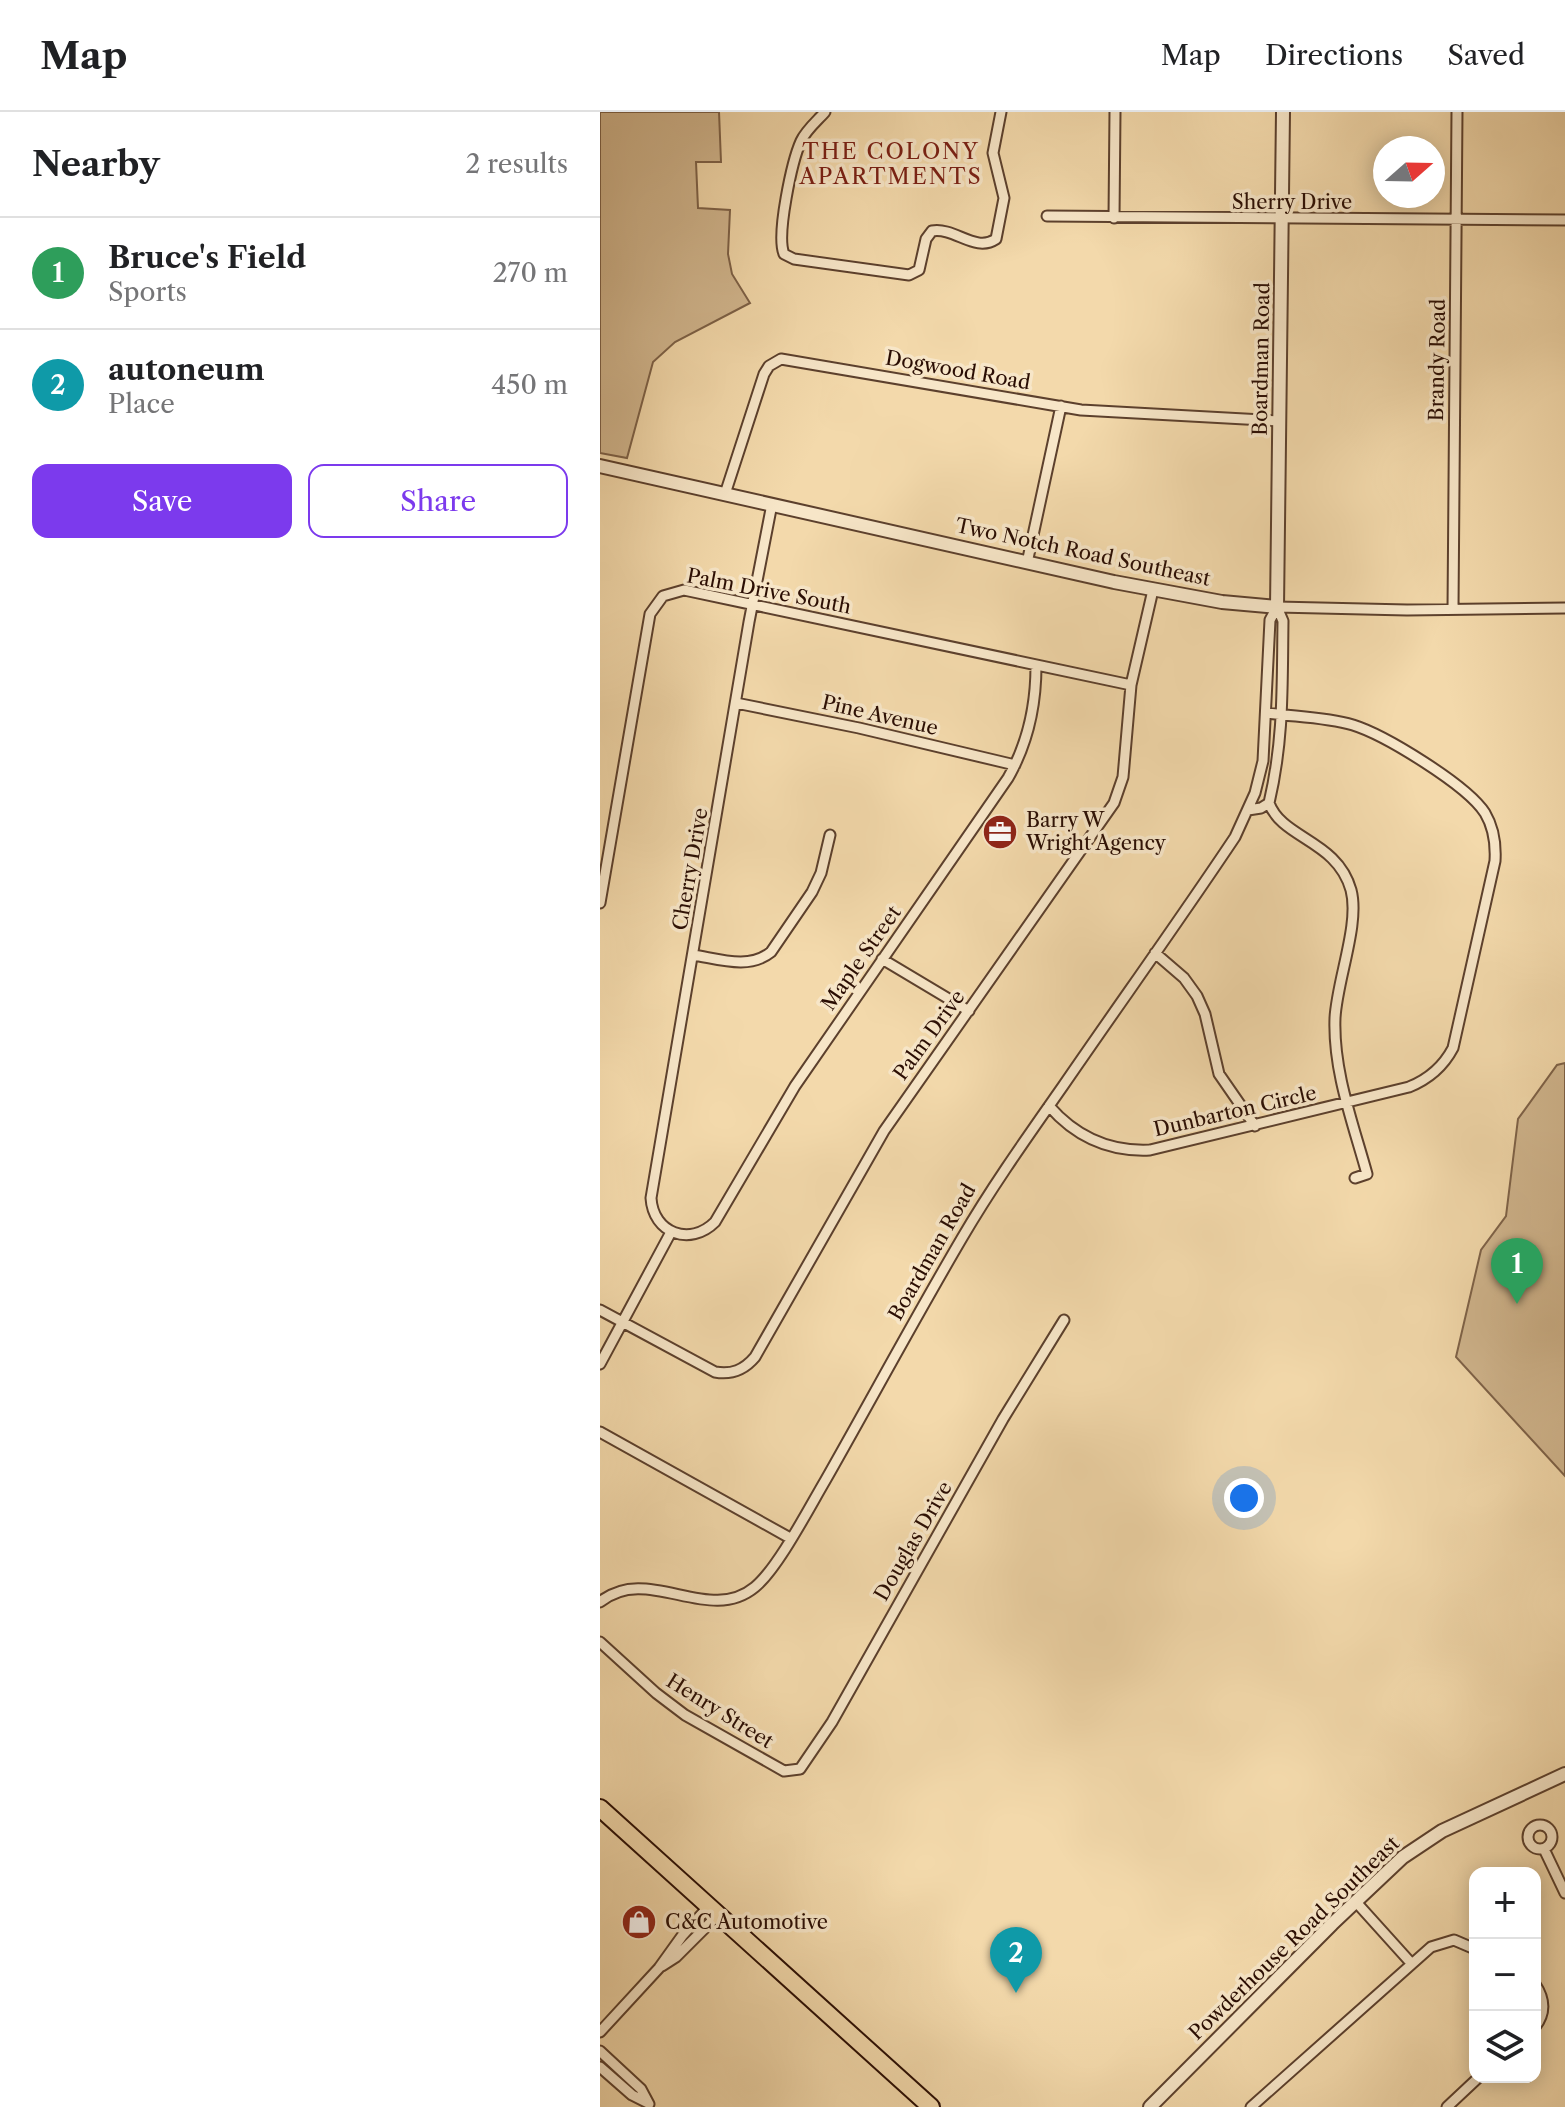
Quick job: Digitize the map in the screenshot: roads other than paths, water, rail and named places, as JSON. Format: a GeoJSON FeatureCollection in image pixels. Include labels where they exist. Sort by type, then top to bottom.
{"type":"FeatureCollection","features":[{"type":"Feature","properties":{"kind":"main road"},"geometry":{"type":"LineString","coordinates":[[600,1808],[931,2107]]}},
{"type":"Feature","properties":{"kind":"street"},"geometry":{"type":"LineString","coordinates":[[825,112],[807,131],[798,149],[788,189],[782,250],[794,259],[909,275],[919,270],[926,239],[932,231],[942,230],[978,244],[987,244],[996,239],[1004,198],[993,153],[1001,112]]}},
{"type":"Feature","properties":{"kind":"street"},"geometry":{"type":"LineString","coordinates":[[1114,218],[1115,112]]}},
{"type":"Feature","properties":{"kind":"street","name":"Boardman Road"},"geometry":{"type":"LineString","coordinates":[[1269,803],[1280,751],[1283,715],[1283,621],[1277,607],[1283,112]]}},
{"type":"Feature","properties":{"kind":"street","name":"Brandy Road"},"geometry":{"type":"LineString","coordinates":[[1453,609],[1457,112]]}},
{"type":"Feature","properties":{"kind":"street","name":"Sherry Drive"},"geometry":{"type":"LineString","coordinates":[[1047,216],[1565,220]]}},
{"type":"Feature","properties":{"kind":"street","name":"Dogwood Road"},"geometry":{"type":"LineString","coordinates":[[725,494],[764,374],[769,366],[781,359],[1061,406],[1279,421]]}},
{"type":"Feature","properties":{"kind":"street"},"geometry":{"type":"LineString","coordinates":[[1027,563],[1061,406]]}},
{"type":"Feature","properties":{"kind":"street","name":"Two Notch Road Southeast"},"geometry":{"type":"LineString","coordinates":[[600,466],[1027,563],[1222,602],[1277,607],[1565,608]]}},
{"type":"Feature","properties":{"kind":"street","name":"Cherry Drive"},"geometry":{"type":"LineString","coordinates":[[671,1232],[654,1215],[651,1198],[752,603],[772,504]]}},
{"type":"Feature","properties":{"kind":"street","name":"Palm Drive South"},"geometry":{"type":"LineString","coordinates":[[600,903],[652,609],[663,596],[678,590],[752,603],[1131,685]]}},
{"type":"Feature","properties":{"kind":"street","name":"Palm Drive"},"geometry":{"type":"LineString","coordinates":[[623,1322],[715,1372],[733,1372],[749,1363],[884,1131],[1114,803],[1123,777],[1131,685],[1153,590]]}},
{"type":"Feature","properties":{"kind":"street","name":"Boardman Road"},"geometry":{"type":"LineString","coordinates":[[600,1602],[617,1591],[640,1587],[712,1601],[736,1598],[762,1581],[790,1538],[962,1238],[1235,837],[1248,810],[1263,761],[1270,620],[1277,607]]}},
{"type":"Feature","properties":{"kind":"street","name":"Maple Street"},"geometry":{"type":"LineString","coordinates":[[671,1232],[683,1236],[695,1235],[715,1222],[795,1086],[1015,765],[1032,713],[1036,666]]}},
{"type":"Feature","properties":{"kind":"street","name":"Pine Avenue"},"geometry":{"type":"LineString","coordinates":[[736,703],[1015,765]]}},
{"type":"Feature","properties":{"kind":"street","name":"Dunbarton Circle"},"geometry":{"type":"LineString","coordinates":[[1049,1106],[1082,1135],[1122,1150],[1161,1148],[1409,1087],[1424,1080],[1444,1063],[1453,1048],[1495,861],[1496,844],[1489,820],[1473,799],[1391,743],[1368,731],[1343,723],[1267,713]]}},
{"type":"Feature","properties":{"kind":"street"},"geometry":{"type":"LineString","coordinates":[[1248,810],[1269,803],[1278,817],[1329,853],[1345,875],[1351,892],[1353,918],[1337,991],[1335,1022],[1337,1053],[1347,1103],[1367,1174],[1355,1178]]}},
{"type":"Feature","properties":{"kind":"street"},"geometry":{"type":"LineString","coordinates":[[693,955],[750,962],[771,952],[817,883],[830,835]]}},
{"type":"Feature","properties":{"kind":"street"},"geometry":{"type":"LineString","coordinates":[[1155,953],[1184,978],[1197,996],[1208,1023],[1219,1074],[1255,1126]]}},
{"type":"Feature","properties":{"kind":"street"},"geometry":{"type":"LineString","coordinates":[[882,959],[969,1011]]}},
{"type":"Feature","properties":{"kind":"street"},"geometry":{"type":"LineString","coordinates":[[600,1364],[671,1232]]}},
{"type":"Feature","properties":{"kind":"street"},"geometry":{"type":"LineString","coordinates":[[600,1310],[623,1322]]}},
{"type":"Feature","properties":{"kind":"street","name":"Douglas Drive"},"geometry":{"type":"LineString","coordinates":[[788,1772],[804,1766],[832,1722],[1003,1419],[1064,1320]]}},
{"type":"Feature","properties":{"kind":"street"},"geometry":{"type":"LineString","coordinates":[[600,1432],[790,1538]]}},
{"type":"Feature","properties":{"kind":"street","name":"Henry Street"},"geometry":{"type":"LineString","coordinates":[[600,1642],[685,1715],[788,1772]]}},
{"type":"Feature","properties":{"kind":"street","name":"Powderhouse Road Southeast"},"geometry":{"type":"LineString","coordinates":[[1150,2107],[1403,1857],[1429,1839],[1565,1774]]}},
{"type":"Feature","properties":{"kind":"street"},"geometry":{"type":"LineString","coordinates":[[1544,1849],[1565,1893]]}},
{"type":"Feature","properties":{"kind":"street"},"geometry":{"type":"LineString","coordinates":[[1356,1902],[1411,1963]]}},
{"type":"Feature","properties":{"kind":"street"},"geometry":{"type":"LineString","coordinates":[[600,2032],[659,1968],[676,1957],[714,1910]]}},
{"type":"Feature","properties":{"kind":"street"},"geometry":{"type":"LineString","coordinates":[[1251,2107],[1434,1945],[1448,1940],[1469,1946]]}},
{"type":"Feature","properties":{"kind":"street"},"geometry":{"type":"LineString","coordinates":[[1541,1997],[1544,2004],[1541,2017]]}},
{"type":"Feature","properties":{"kind":"street"},"geometry":{"type":"LineString","coordinates":[[600,2051],[641,2089],[650,2105]]}},
{"type":"Feature","properties":{"kind":"street"},"geometry":{"type":"LineString","coordinates":[[600,2067],[632,2095],[650,2105]]}},
{"type":"Feature","properties":{"kind":"street"},"geometry":{"type":"LineString","coordinates":[[1447,2107],[1473,2083]]}},
{"type":"Feature","properties":{"kind":"place","name":"Barry W Wright Agency"},"geometry":{"type":"Point","coordinates":[1000,832]}},
{"type":"Feature","properties":{"kind":"place","name":"Bruce's Field"},"geometry":{"type":"Point","coordinates":[1517,1304]}},
{"type":"Feature","properties":{"kind":"place","name":"C&C Automotive"},"geometry":{"type":"Point","coordinates":[639,1922]}},
{"type":"Feature","properties":{"kind":"place","name":"autoneum"},"geometry":{"type":"Point","coordinates":[1016,1993]}},
{"type":"Feature","properties":{"kind":"district","name":"THE COLONY APARTMENTS"},"geometry":{"type":"Point","coordinates":[891,164]}}]}
